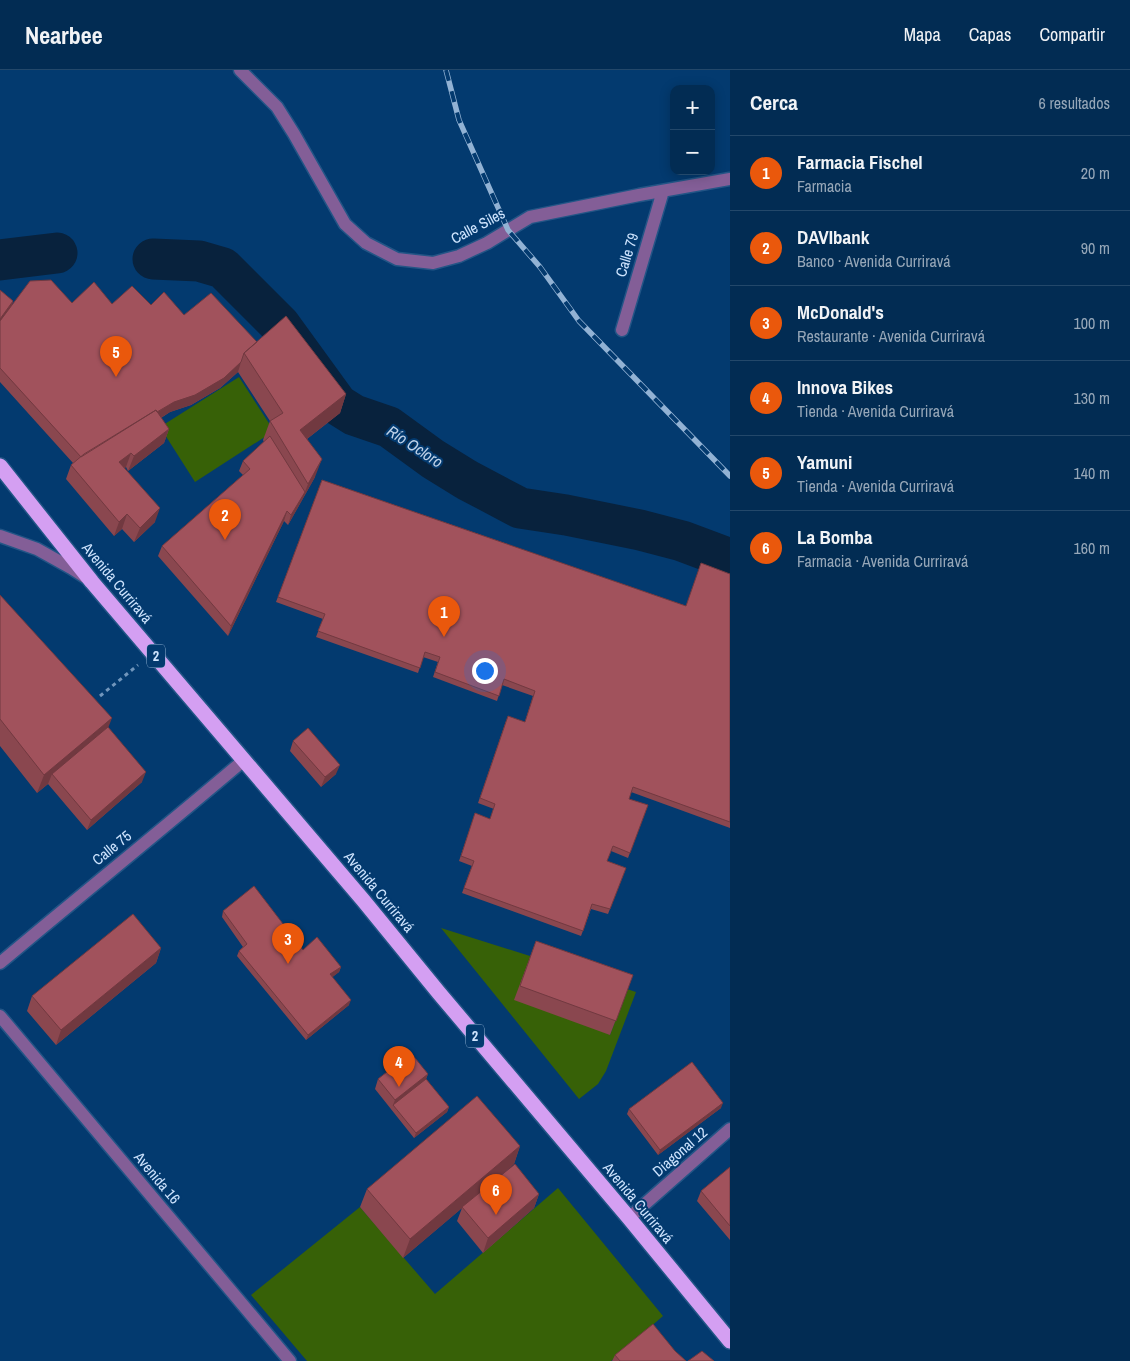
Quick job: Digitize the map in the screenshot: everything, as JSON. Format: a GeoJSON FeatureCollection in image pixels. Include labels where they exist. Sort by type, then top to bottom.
{"type":"FeatureCollection","features":[{"type":"Feature","properties":{"kind":"highway","name":"Avenida Curriravá"},"geometry":{"type":"LineString","coordinates":[[0,466],[92,582],[363,900],[730,1341]]}},
{"type":"Feature","properties":{"kind":"street","name":"Calle Siles"},"geometry":{"type":"LineString","coordinates":[[240,70],[277,107],[345,224],[366,243],[397,259],[434,262],[459,256],[487,243],[530,217],[730,179]]}},
{"type":"Feature","properties":{"kind":"street","name":"Calle 79"},"geometry":{"type":"LineString","coordinates":[[622,330],[664,191]]}},
{"type":"Feature","properties":{"kind":"street"},"geometry":{"type":"LineString","coordinates":[[0,536],[36,549],[92,582]]}},
{"type":"Feature","properties":{"kind":"street","name":"Calle 75"},"geometry":{"type":"LineString","coordinates":[[0,963],[244,760]]}},
{"type":"Feature","properties":{"kind":"street","name":"Avenida 16"},"geometry":{"type":"LineString","coordinates":[[0,1016],[290,1361]]}},
{"type":"Feature","properties":{"kind":"street","name":"Diagonal 12"},"geometry":{"type":"LineString","coordinates":[[629,1218],[730,1129]]}},
{"type":"Feature","properties":{"kind":"path"},"geometry":{"type":"LineString","coordinates":[[100,696],[153,652]]}},
{"type":"Feature","properties":{"kind":"green space"},"geometry":{"type":"Polygon","coordinates":[[[239,377],[274,431],[195,482],[160,427],[239,377]]]}},
{"type":"Feature","properties":{"kind":"green space"},"geometry":{"type":"Polygon","coordinates":[[[441,928],[530,956],[610,1035],[627,989],[636,992],[606,1071],[598,1084],[579,1099],[441,928]]]}},
{"type":"Feature","properties":{"kind":"green space"},"geometry":{"type":"Polygon","coordinates":[[[558,1188],[663,1316],[611,1361],[307,1361],[251,1295],[360,1207],[435,1294],[558,1188]]]}},
{"type":"Feature","properties":{"kind":"building"},"geometry":{"type":"Polygon","coordinates":[[[51,280],[72,303],[94,282],[112,304],[132,286],[151,305],[164,292],[184,315],[211,293],[257,342],[244,353],[241,362],[224,378],[195,395],[174,402],[157,412],[156,410],[81,457],[0,368],[0,321],[30,281],[51,280]]]}},
{"type":"Feature","properties":{"kind":"building"},"geometry":{"type":"Polygon","coordinates":[[[0,290],[13,301],[0,319],[0,290]]]}},
{"type":"Feature","properties":{"kind":"building"},"geometry":{"type":"Polygon","coordinates":[[[286,316],[346,394],[300,430],[322,459],[308,484],[270,421],[283,413],[244,353],[286,316]]]}},
{"type":"Feature","properties":{"kind":"building"},"geometry":{"type":"Polygon","coordinates":[[[156,410],[169,429],[134,456],[131,453],[119,462],[160,508],[140,528],[127,514],[119,522],[71,465],[84,454],[156,410]]]}},
{"type":"Feature","properties":{"kind":"building"},"geometry":{"type":"Polygon","coordinates":[[[270,436],[305,492],[291,515],[287,511],[231,626],[162,546],[250,469],[243,461],[270,436]]]}},
{"type":"Feature","properties":{"kind":"building"},"geometry":{"type":"Polygon","coordinates":[[[322,480],[686,606],[701,563],[730,574],[730,822],[633,787],[629,799],[648,805],[630,853],[613,846],[607,861],[626,868],[610,909],[592,904],[583,931],[464,888],[474,861],[461,856],[475,813],[490,819],[495,804],[480,798],[508,716],[525,722],[535,691],[504,679],[499,696],[435,672],[440,657],[425,652],[420,668],[318,631],[325,614],[278,597],[322,480]]]}},
{"type":"Feature","properties":{"kind":"building"},"geometry":{"type":"Polygon","coordinates":[[[0,595],[112,718],[44,775],[0,719],[0,595]]]}},
{"type":"Feature","properties":{"kind":"building"},"geometry":{"type":"Polygon","coordinates":[[[108,727],[146,772],[91,820],[52,774],[108,727]]]}},
{"type":"Feature","properties":{"kind":"building"},"geometry":{"type":"Polygon","coordinates":[[[308,728],[340,765],[325,777],[293,741],[308,728]]]}},
{"type":"Feature","properties":{"kind":"building"},"geometry":{"type":"Polygon","coordinates":[[[254,886],[303,950],[317,937],[341,967],[330,974],[351,1000],[308,1035],[239,951],[247,944],[223,911],[254,886]]]}},
{"type":"Feature","properties":{"kind":"building"},"geometry":{"type":"Polygon","coordinates":[[[133,914],[161,948],[61,1030],[32,996],[133,914]]]}},
{"type":"Feature","properties":{"kind":"building"},"geometry":{"type":"Polygon","coordinates":[[[536,941],[633,975],[616,1021],[520,986],[536,941]]]}},
{"type":"Feature","properties":{"kind":"building"},"geometry":{"type":"Polygon","coordinates":[[[411,1053],[428,1074],[395,1100],[378,1079],[411,1053]]]}},
{"type":"Feature","properties":{"kind":"building"},"geometry":{"type":"Polygon","coordinates":[[[692,1062],[723,1103],[660,1150],[629,1109],[692,1062]]]}},
{"type":"Feature","properties":{"kind":"building"},"geometry":{"type":"Polygon","coordinates":[[[426,1079],[449,1107],[416,1133],[393,1105],[426,1079]]]}},
{"type":"Feature","properties":{"kind":"building"},"geometry":{"type":"Polygon","coordinates":[[[477,1096],[520,1146],[410,1239],[367,1189],[477,1096]]]}},
{"type":"Feature","properties":{"kind":"building"},"geometry":{"type":"Polygon","coordinates":[[[515,1164],[539,1194],[488,1238],[462,1207],[515,1164]]]}},
{"type":"Feature","properties":{"kind":"building"},"geometry":{"type":"Polygon","coordinates":[[[730,1167],[730,1226],[701,1191],[730,1167]]]}},
{"type":"Feature","properties":{"kind":"building"},"geometry":{"type":"Polygon","coordinates":[[[653,1324],[675,1351],[686,1361],[620,1361],[615,1355],[653,1324]]]}},
{"type":"Feature","properties":{"kind":"building"},"geometry":{"type":"Polygon","coordinates":[[[702,1351],[714,1361],[688,1361],[702,1351]]]}},
{"type":"Feature","properties":{"kind":"waterway","name":"Río Ocloro"},"geometry":{"type":"LineString","coordinates":[[0,260],[57,253]]}},
{"type":"Feature","properties":{"kind":"waterway","name":"Río Ocloro"},"geometry":{"type":"LineString","coordinates":[[153,259],[199,261],[223,268],[280,325],[338,405],[354,415],[389,427],[433,459],[467,480],[520,508],[640,530],[682,541],[730,559]]}},
{"type":"Feature","properties":{"kind":"railway"},"geometry":{"type":"LineString","coordinates":[[446,70],[459,120],[508,230],[540,267],[579,321],[730,476]]}},
{"type":"Feature","properties":{"kind":"place","name":"Yamuni"},"geometry":{"type":"Point","coordinates":[116,377]}},
{"type":"Feature","properties":{"kind":"place","name":"DAVIbank"},"geometry":{"type":"Point","coordinates":[225,540]}},
{"type":"Feature","properties":{"kind":"place","name":"Farmacia Fischel"},"geometry":{"type":"Point","coordinates":[444,637]}},
{"type":"Feature","properties":{"kind":"place","name":"McDonald's"},"geometry":{"type":"Point","coordinates":[288,964]}},
{"type":"Feature","properties":{"kind":"place","name":"Innova Bikes"},"geometry":{"type":"Point","coordinates":[399,1087]}},
{"type":"Feature","properties":{"kind":"place","name":"La Bomba"},"geometry":{"type":"Point","coordinates":[496,1215]}}]}
